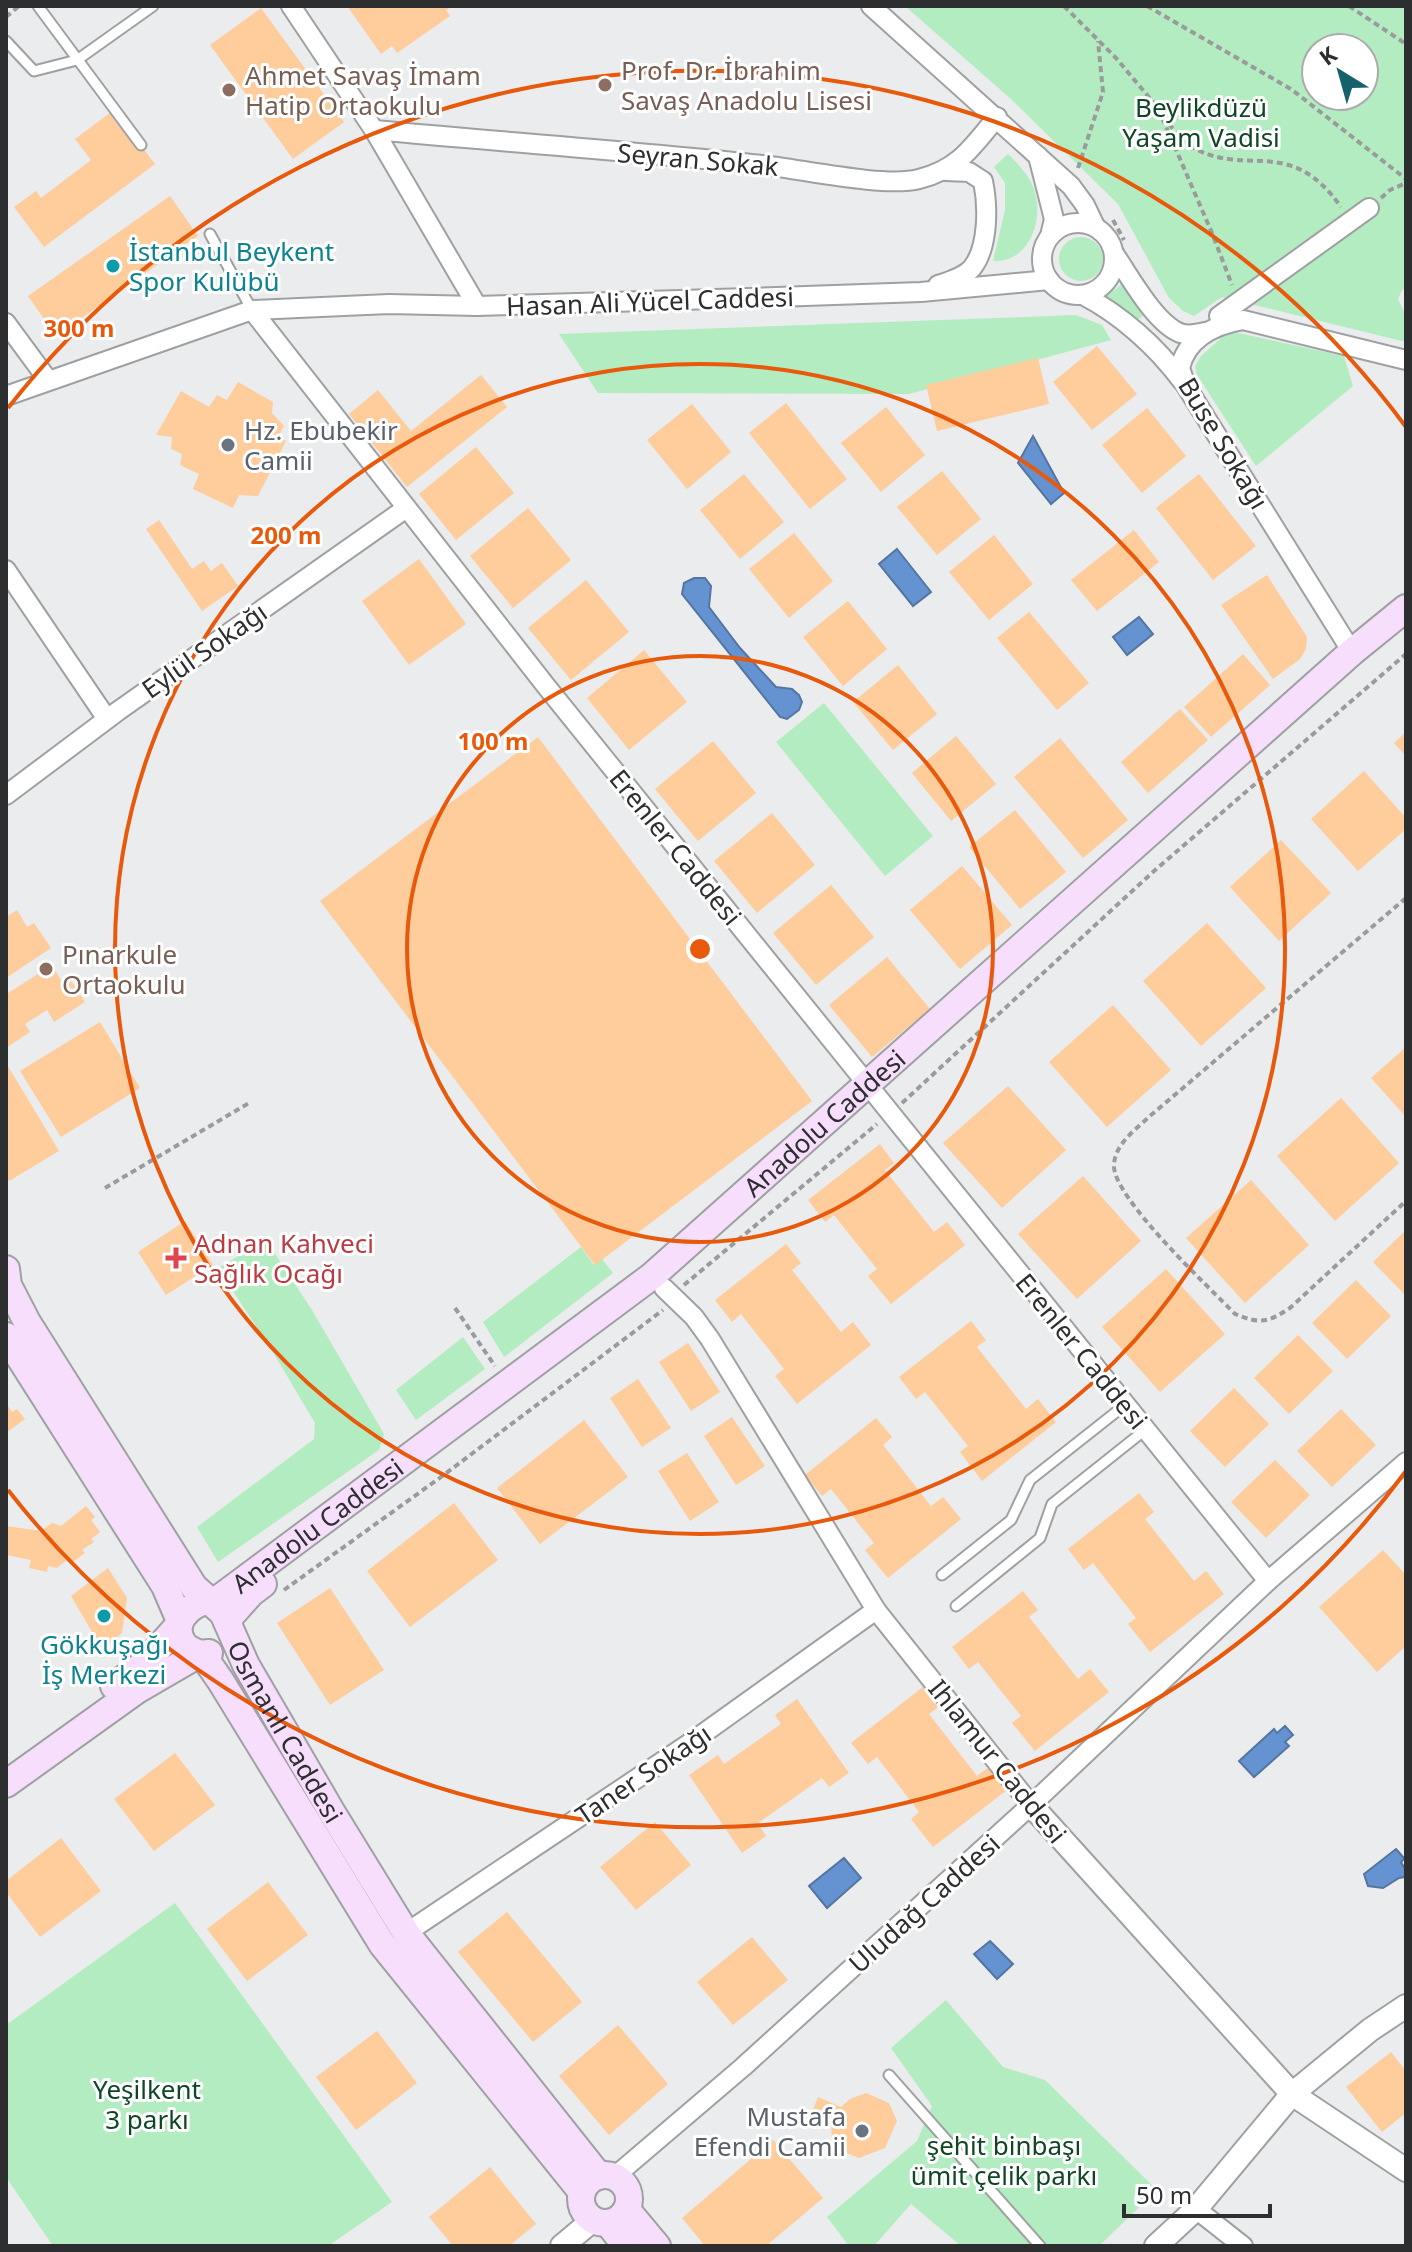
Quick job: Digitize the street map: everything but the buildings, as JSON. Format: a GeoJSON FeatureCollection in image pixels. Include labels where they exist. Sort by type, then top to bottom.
{"type":"FeatureCollection","features":[{"type":"Feature","properties":{"kind":"main road","name":"Anadolu Caddesi"},"geometry":{"type":"LineString","coordinates":[[219,1612],[251,1593],[417,1463],[577,1356],[663,1287],[874,1091],[1272,744],[1406,608]]}},
{"type":"Feature","properties":{"kind":"main road","name":"Anadolu Caddesi"},"geometry":{"type":"LineString","coordinates":[[1358,659],[1406,631]]}},
{"type":"Feature","properties":{"kind":"main road","name":"Osmanlı Caddesi"},"geometry":{"type":"LineString","coordinates":[[7,1282],[32,1330],[194,1587],[219,1612],[269,1705],[406,1933],[599,2182]]}},
{"type":"Feature","properties":{"kind":"main road","name":"Osmanlı Caddesi"},"geometry":{"type":"LineString","coordinates":[[6,1336],[165,1586],[179,1624],[181,1641],[199,1654],[220,1680],[382,1944],[599,2182]]}},
{"type":"Feature","properties":{"kind":"main road"},"geometry":{"type":"LineString","coordinates":[[6,1765],[145,1663],[192,1606],[219,1612],[228,1635],[221,1647],[207,1654],[199,1654],[137,1690],[6,1784]]}},
{"type":"Feature","properties":{"kind":"main road"},"geometry":{"type":"LineString","coordinates":[[604,2225],[629,2195],[621,2181],[599,2182],[583,2208],[626,2246]]}},
{"type":"Feature","properties":{"kind":"main road"},"geometry":{"type":"LineString","coordinates":[[604,2225],[657,2246]]}},
{"type":"Feature","properties":{"kind":"street"},"geometry":{"type":"LineString","coordinates":[[291,6],[374,130],[477,306]]}},
{"type":"Feature","properties":{"kind":"street"},"geometry":{"type":"LineString","coordinates":[[871,6],[1071,186],[1095,226],[1105,234],[1115,255],[1162,320],[1180,333],[1205,332],[1223,323],[1243,320],[1406,360]]}},
{"type":"Feature","properties":{"kind":"street","name":"Seyran Sokak"},"geometry":{"type":"LineString","coordinates":[[374,130],[763,165],[883,181],[914,181],[946,171],[997,117]]}},
{"type":"Feature","properties":{"kind":"street"},"geometry":{"type":"LineString","coordinates":[[1038,156],[1054,219],[1042,258],[1049,280],[1057,289],[1083,295],[1108,308],[1127,323],[1186,386]]}},
{"type":"Feature","properties":{"kind":"street"},"geometry":{"type":"LineString","coordinates":[[921,292],[958,278],[972,267],[981,248],[987,199],[983,181],[969,172],[946,171]]}},
{"type":"Feature","properties":{"kind":"street"},"geometry":{"type":"LineString","coordinates":[[1219,316],[1369,208]]}},
{"type":"Feature","properties":{"kind":"street"},"geometry":{"type":"LineString","coordinates":[[1050,236],[1071,223],[1095,226]]}},
{"type":"Feature","properties":{"kind":"street"},"geometry":{"type":"LineString","coordinates":[[1083,295],[1101,288],[1109,279],[1115,255]]}},
{"type":"Feature","properties":{"kind":"street","name":"Hasan Ali Yücel Caddesi"},"geometry":{"type":"LineString","coordinates":[[252,310],[921,292],[1049,280]]}},
{"type":"Feature","properties":{"kind":"street"},"geometry":{"type":"LineString","coordinates":[[6,396],[252,310]]}},
{"type":"Feature","properties":{"kind":"street","name":"Erenler Caddesi"},"geometry":{"type":"LineString","coordinates":[[252,310],[405,509],[1268,1581]]}},
{"type":"Feature","properties":{"kind":"street"},"geometry":{"type":"LineString","coordinates":[[6,323],[48,380]]}},
{"type":"Feature","properties":{"kind":"street","name":"Buse Sokağı"},"geometry":{"type":"LineString","coordinates":[[1205,332],[1193,342],[1182,359],[1180,368],[1186,386],[1358,659]]}},
{"type":"Feature","properties":{"kind":"street","name":"Eylül Sokağı"},"geometry":{"type":"LineString","coordinates":[[6,795],[107,719],[405,509]]}},
{"type":"Feature","properties":{"kind":"street"},"geometry":{"type":"LineString","coordinates":[[6,570],[107,719]]}},
{"type":"Feature","properties":{"kind":"street","name":"Ihlamur Caddesi"},"geometry":{"type":"LineString","coordinates":[[663,1287],[694,1317],[710,1339],[876,1610],[1031,1805],[1292,2094],[1406,2170]]}},
{"type":"Feature","properties":{"kind":"street","name":"Uludağ Caddesi"},"geometry":{"type":"LineString","coordinates":[[599,2182],[743,2067],[1031,1805],[1268,1581],[1406,1462]]}},
{"type":"Feature","properties":{"kind":"street","name":"Taner Sokağı"},"geometry":{"type":"LineString","coordinates":[[406,1933],[690,1743],[876,1610]]}},
{"type":"Feature","properties":{"kind":"street"},"geometry":{"type":"LineString","coordinates":[[1156,2246],[1196,2209],[1292,2094],[1370,2030],[1406,2006]]}},
{"type":"Feature","properties":{"kind":"street"},"geometry":{"type":"LineString","coordinates":[[1196,2209],[1243,2246]]}},
{"type":"Feature","properties":{"kind":"street"},"geometry":{"type":"LineString","coordinates":[[562,2246],[604,2225]]}},
{"type":"Feature","properties":{"kind":"lane"},"geometry":{"type":"LineString","coordinates":[[38,6],[141,145]]}},
{"type":"Feature","properties":{"kind":"lane"},"geometry":{"type":"LineString","coordinates":[[6,41],[34,71],[77,60],[153,6]]}},
{"type":"Feature","properties":{"kind":"lane"},"geometry":{"type":"LineString","coordinates":[[210,234],[252,310]]}},
{"type":"Feature","properties":{"kind":"lane"},"geometry":{"type":"LineString","coordinates":[[942,1575],[1011,1520],[1030,1480],[1125,1405]]}},
{"type":"Feature","properties":{"kind":"lane"},"geometry":{"type":"LineString","coordinates":[[956,1606],[1040,1538],[1052,1504],[1145,1430]]}},
{"type":"Feature","properties":{"kind":"lane"},"geometry":{"type":"LineString","coordinates":[[889,2075],[1040,2246]]}},
{"type":"Feature","properties":{"kind":"path"},"geometry":{"type":"LineString","coordinates":[[6,17],[19,6]]}},
{"type":"Feature","properties":{"kind":"path"},"geometry":{"type":"LineString","coordinates":[[1064,6],[1098,39],[1185,143],[1211,155],[1275,161],[1305,170],[1326,187],[1351,222]]}},
{"type":"Feature","properties":{"kind":"path"},"geometry":{"type":"LineString","coordinates":[[1147,6],[1291,89],[1406,181],[1369,208]]}},
{"type":"Feature","properties":{"kind":"path"},"geometry":{"type":"LineString","coordinates":[[1349,6],[1406,44]]}},
{"type":"Feature","properties":{"kind":"path"},"geometry":{"type":"LineString","coordinates":[[1071,186],[1103,92],[1098,39]]}},
{"type":"Feature","properties":{"kind":"path"},"geometry":{"type":"LineString","coordinates":[[1158,108],[1238,302]]}},
{"type":"Feature","properties":{"kind":"path"},"geometry":{"type":"LineString","coordinates":[[919,1089],[1154,871],[1406,654]]}},
{"type":"Feature","properties":{"kind":"path"},"geometry":{"type":"LineString","coordinates":[[1406,898],[1150,1116],[1117,1148],[1114,1165],[1115,1180],[1145,1219],[1235,1314],[1255,1322],[1272,1319],[1290,1308],[1406,1201]]}},
{"type":"Feature","properties":{"kind":"path"},"geometry":{"type":"LineString","coordinates":[[105,1188],[249,1103]]}},
{"type":"Feature","properties":{"kind":"path"},"geometry":{"type":"LineString","coordinates":[[274,1598],[665,1309],[663,1287],[687,1282],[860,1138]]}},
{"type":"Feature","properties":{"kind":"path"},"geometry":{"type":"LineString","coordinates":[[455,1308],[499,1371]]}},
{"type":"Feature","properties":{"kind":"green space","name":"Beylikdüzü Yaşam Vadisi"},"geometry":{"type":"Polygon","coordinates":[[[905,6],[1406,6],[1406,288],[1398,299],[1406,316],[1406,342],[1222,297],[1194,316],[1183,311],[1169,298],[1118,204],[1012,100],[905,6]]]}},
{"type":"Feature","properties":{"kind":"green space"},"geometry":{"type":"Polygon","coordinates":[[[1008,154],[1032,184],[1036,196],[1036,222],[1026,245],[1018,254],[993,261],[1005,210],[1005,183],[994,167],[1008,154]]]}},
{"type":"Feature","properties":{"kind":"green space"},"geometry":{"type":"Polygon","coordinates":[[[1081,237],[1096,244],[1103,259],[1096,274],[1081,281],[1066,274],[1059,259],[1066,244],[1081,237]]]}},
{"type":"Feature","properties":{"kind":"green space"},"geometry":{"type":"Polygon","coordinates":[[[1126,281],[1143,316],[1138,319],[1105,297],[1126,281]]]}},
{"type":"Feature","properties":{"kind":"green space"},"geometry":{"type":"Polygon","coordinates":[[[1076,315],[1102,325],[1111,340],[909,394],[598,393],[559,334],[1076,315]]]}},
{"type":"Feature","properties":{"kind":"green space"},"geometry":{"type":"Polygon","coordinates":[[[1229,331],[1344,356],[1353,386],[1256,466],[1197,375],[1195,366],[1201,356],[1229,331]]]}},
{"type":"Feature","properties":{"kind":"green space"},"geometry":{"type":"Polygon","coordinates":[[[824,703],[933,836],[885,876],[776,742],[824,703]]]}},
{"type":"Feature","properties":{"kind":"green space"},"geometry":{"type":"Polygon","coordinates":[[[266,1240],[312,1310],[384,1434],[379,1450],[218,1562],[197,1527],[314,1439],[315,1423],[218,1268],[266,1240]]]}},
{"type":"Feature","properties":{"kind":"green space"},"geometry":{"type":"Polygon","coordinates":[[[581,1247],[594,1265],[602,1259],[613,1273],[504,1357],[483,1322],[581,1247]]]}},
{"type":"Feature","properties":{"kind":"green space"},"geometry":{"type":"Polygon","coordinates":[[[463,1337],[485,1369],[416,1420],[396,1390],[463,1337]]]}},
{"type":"Feature","properties":{"kind":"green space","name":"Yeşilkent 3 parkı"},"geometry":{"type":"Polygon","coordinates":[[[175,1903],[392,2202],[328,2246],[53,2246],[6,2177],[6,2025],[175,1903]]]}},
{"type":"Feature","properties":{"kind":"green space","name":"şehit binbaşı ümit çelik parkı"},"geometry":{"type":"Polygon","coordinates":[[[946,2000],[1003,2067],[1045,2080],[1157,2190],[1099,2246],[961,2246],[911,2204],[874,2246],[849,2246],[827,2217],[917,2141],[932,2106],[891,2048],[946,2000]]]}},
{"type":"Feature","properties":{"kind":"water"},"geometry":{"type":"Polygon","coordinates":[[[1033,436],[1064,493],[1051,504],[1018,463],[1033,436]]]}},
{"type":"Feature","properties":{"kind":"water"},"geometry":{"type":"Polygon","coordinates":[[[897,549],[931,592],[913,606],[879,564],[897,549]]]}},
{"type":"Feature","properties":{"kind":"water"},"geometry":{"type":"Polygon","coordinates":[[[694,578],[705,578],[711,586],[709,607],[740,648],[776,687],[792,689],[799,695],[802,702],[799,710],[787,719],[780,717],[682,594],[684,583],[694,578]]]}},
{"type":"Feature","properties":{"kind":"water"},"geometry":{"type":"Polygon","coordinates":[[[1139,617],[1153,634],[1127,655],[1113,637],[1139,617]]]}},
{"type":"Feature","properties":{"kind":"water"},"geometry":{"type":"Polygon","coordinates":[[[1285,1726],[1293,1735],[1285,1742],[1289,1746],[1254,1777],[1239,1761],[1274,1729],[1277,1733],[1285,1726]]]}},
{"type":"Feature","properties":{"kind":"water"},"geometry":{"type":"Polygon","coordinates":[[[1396,1849],[1404,1858],[1401,1863],[1406,1869],[1406,1877],[1383,1888],[1368,1886],[1364,1874],[1396,1849]]]}},
{"type":"Feature","properties":{"kind":"water"},"geometry":{"type":"Polygon","coordinates":[[[844,1858],[861,1878],[827,1908],[809,1886],[844,1858]]]}},
{"type":"Feature","properties":{"kind":"water"},"geometry":{"type":"Polygon","coordinates":[[[990,1941],[1013,1964],[997,1979],[974,1954],[990,1941]]]}},
{"type":"Feature","properties":{"kind":"place","name":"Prof. Dr. İbrahim Savaş Anadolu Lisesi"},"geometry":{"type":"Point","coordinates":[605,85]}},
{"type":"Feature","properties":{"kind":"place","name":"Ahmet Savaş İmam Hatip Ortaokulu"},"geometry":{"type":"Point","coordinates":[229,90]}},
{"type":"Feature","properties":{"kind":"place","name":"İstanbul Beykent Spor Kulübü"},"geometry":{"type":"Point","coordinates":[113,266]}},
{"type":"Feature","properties":{"kind":"place","name":"Hz. Ebubekir Camii"},"geometry":{"type":"Point","coordinates":[228,445]}},
{"type":"Feature","properties":{"kind":"place","name":"Pınarkule Ortaokulu"},"geometry":{"type":"Point","coordinates":[46,969]}},
{"type":"Feature","properties":{"kind":"place","name":"Adnan Kahveci Sağlık Ocağı"},"geometry":{"type":"Point","coordinates":[176,1258]}},
{"type":"Feature","properties":{"kind":"place","name":"Gökkuşağı İş Merkezi"},"geometry":{"type":"Point","coordinates":[104,1616]}},
{"type":"Feature","properties":{"kind":"place","name":"Mustafa Efendi Camii"},"geometry":{"type":"Point","coordinates":[862,2131]}}]}
